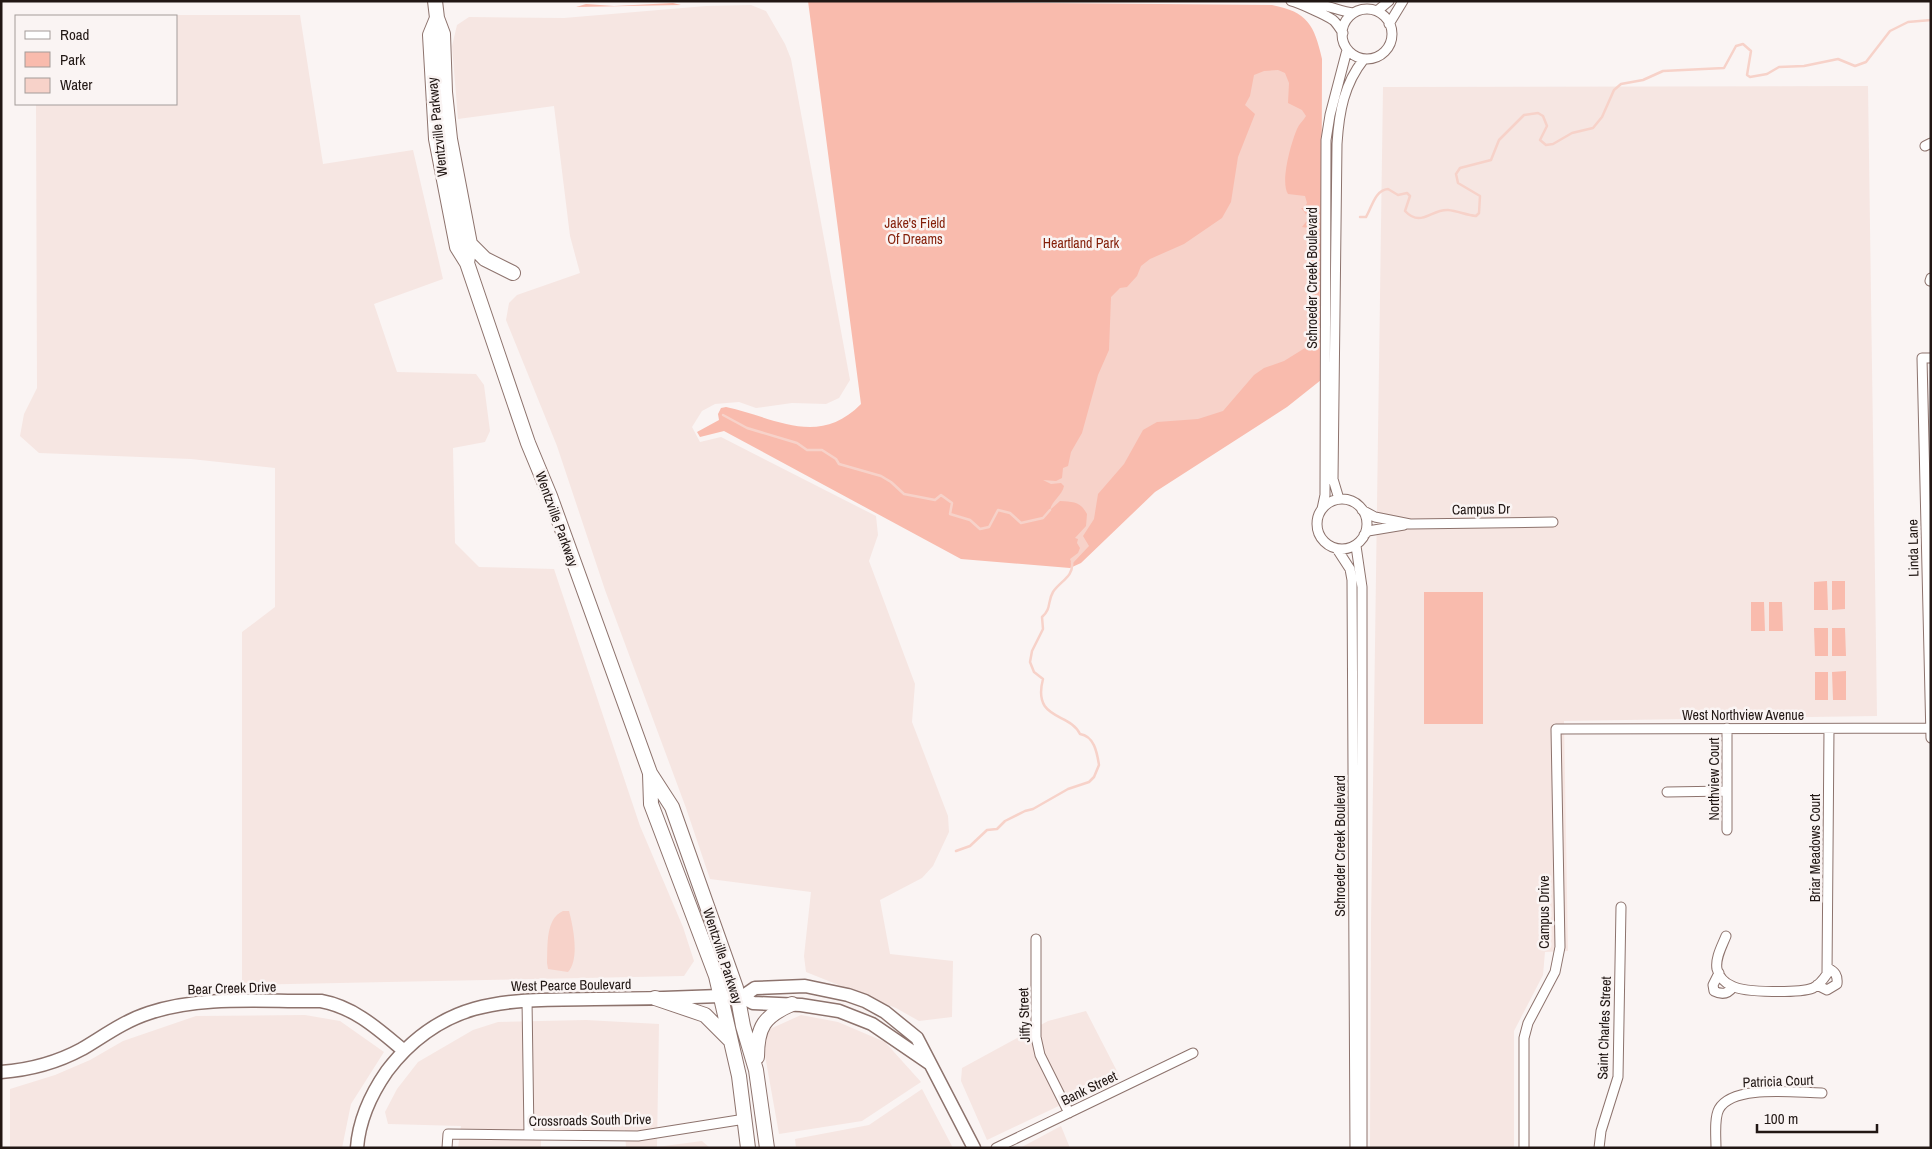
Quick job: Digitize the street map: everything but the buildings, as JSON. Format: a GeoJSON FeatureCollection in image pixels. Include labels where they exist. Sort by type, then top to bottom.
{"type":"FeatureCollection","features":[{"type":"Feature","properties":{"kind":"main road","name":"Wentzville Parkway"},"geometry":{"type":"LineString","coordinates":[[436,1],[437,18],[443,34],[445,92],[450,139],[470,244],[467,263]]}},
{"type":"Feature","properties":{"kind":"main road","name":"Wentzville Parkway"},"geometry":{"type":"LineString","coordinates":[[437,18],[430,35],[436,139],[457,247],[467,263],[528,443],[550,496],[650,773],[651,804],[716,976],[732,997],[743,1026],[756,1070],[767,1148]]}},
{"type":"Feature","properties":{"kind":"main road"},"geometry":{"type":"LineString","coordinates":[[470,244],[485,259],[513,273]]}},
{"type":"Feature","properties":{"kind":"main road","name":"Wentzville Parkway"},"geometry":{"type":"LineString","coordinates":[[732,997],[732,1042],[748,1148]]}},
{"type":"Feature","properties":{"kind":"main road"},"geometry":{"type":"LineString","coordinates":[[655,998],[705,1015],[732,1042]]}},
{"type":"Feature","properties":{"kind":"main road"},"geometry":{"type":"LineString","coordinates":[[756,1070],[759,1031],[769,1016],[795,1004]]}},
{"type":"Feature","properties":{"kind":"street"},"geometry":{"type":"LineString","coordinates":[[1291,1],[1302,4],[1310,2],[1337,11],[1354,14]]}},
{"type":"Feature","properties":{"kind":"street"},"geometry":{"type":"LineString","coordinates":[[1377,11],[1389,1]]}},
{"type":"Feature","properties":{"kind":"street"},"geometry":{"type":"LineString","coordinates":[[1390,24],[1377,11],[1367,10],[1354,14],[1346,20],[1343,42],[1347,50],[1364,59],[1380,55],[1387,49],[1392,40],[1390,24],[1402,1]]}},
{"type":"Feature","properties":{"kind":"street"},"geometry":{"type":"LineString","coordinates":[[1302,4],[1308,10],[1332,20],[1343,33]]}},
{"type":"Feature","properties":{"kind":"street","name":"Schroeder Creek Boulevard"},"geometry":{"type":"LineString","coordinates":[[1322,509],[1325,495],[1326,140],[1330,115],[1347,50]]}},
{"type":"Feature","properties":{"kind":"street","name":"Schroeder Creek Boulevard"},"geometry":{"type":"LineString","coordinates":[[1339,499],[1334,479],[1336,144],[1339,117],[1345,93],[1352,74],[1364,59]]}},
{"type":"Feature","properties":{"kind":"street","name":"Linda Lane"},"geometry":{"type":"LineString","coordinates":[[1926,358],[1931,738]]}},
{"type":"Feature","properties":{"kind":"street"},"geometry":{"type":"LineString","coordinates":[[1339,499],[1355,502],[1362,510],[1365,523],[1364,535],[1356,546],[1346,550],[1327,545],[1317,530],[1319,512],[1339,499]]}},
{"type":"Feature","properties":{"kind":"street","name":"Campus Dr"},"geometry":{"type":"LineString","coordinates":[[1362,510],[1375,517],[1410,524]]}},
{"type":"Feature","properties":{"kind":"street","name":"Campus Dr"},"geometry":{"type":"LineString","coordinates":[[1364,535],[1368,531],[1410,524],[1553,522]]}},
{"type":"Feature","properties":{"kind":"street","name":"Schroeder Creek Boulevard"},"geometry":{"type":"LineString","coordinates":[[1356,546],[1362,587],[1362,1148]]}},
{"type":"Feature","properties":{"kind":"street","name":"Schroeder Creek Boulevard"},"geometry":{"type":"LineString","coordinates":[[1337,549],[1350,569],[1352,580],[1355,1148]]}},
{"type":"Feature","properties":{"kind":"street","name":"Northview Court"},"geometry":{"type":"LineString","coordinates":[[1727,728],[1727,830]]}},
{"type":"Feature","properties":{"kind":"street","name":"West Northview Avenue"},"geometry":{"type":"LineString","coordinates":[[1556,729],[1931,728]]}},
{"type":"Feature","properties":{"kind":"street","name":"Campus Drive"},"geometry":{"type":"LineString","coordinates":[[1524,1148],[1524,1038],[1528,1023],[1555,972],[1560,947],[1556,729]]}},
{"type":"Feature","properties":{"kind":"street","name":"Briar Meadows Court"},"geometry":{"type":"LineString","coordinates":[[1726,936],[1717,960],[1719,973],[1713,985],[1714,991],[1720,994],[1727,993],[1733,987],[1742,990],[1804,990],[1817,985],[1827,990],[1837,984],[1838,978],[1828,968],[1829,729]]}},
{"type":"Feature","properties":{"kind":"street"},"geometry":{"type":"LineString","coordinates":[[1668,792],[1727,791]]}},
{"type":"Feature","properties":{"kind":"street","name":"Saint Charles Street"},"geometry":{"type":"LineString","coordinates":[[1599,1148],[1601,1130],[1618,1077],[1621,907]]}},
{"type":"Feature","properties":{"kind":"street","name":"Jiffy Street"},"geometry":{"type":"LineString","coordinates":[[1036,939],[1038,1046],[1040,1055],[1069,1113]]}},
{"type":"Feature","properties":{"kind":"street"},"geometry":{"type":"LineString","coordinates":[[1817,985],[1827,974],[1828,968]]}},
{"type":"Feature","properties":{"kind":"street"},"geometry":{"type":"LineString","coordinates":[[1719,973],[1722,980],[1733,987]]}},
{"type":"Feature","properties":{"kind":"street","name":"West Pearce Boulevard"},"geometry":{"type":"LineString","coordinates":[[732,997],[755,988],[805,986],[865,1001],[893,1017],[918,1038],[929,1063],[974,1148]]}},
{"type":"Feature","properties":{"kind":"street","name":"West Pearce Boulevard"},"geometry":{"type":"LineString","coordinates":[[357,1148],[363,1117],[378,1083],[404,1050],[434,1026],[466,1011],[502,1002],[732,997],[754,1003],[795,1004],[840,1011],[862,1020],[886,1033],[907,1050],[929,1063]]}},
{"type":"Feature","properties":{"kind":"street"},"geometry":{"type":"LineString","coordinates":[[528,1000],[529,1135]]}},
{"type":"Feature","properties":{"kind":"street"},"geometry":{"type":"LineString","coordinates":[[795,1004],[805,1000],[854,1007],[865,1001]]}},
{"type":"Feature","properties":{"kind":"street","name":"Bear Creek Drive"},"geometry":{"type":"LineString","coordinates":[[1,1072],[48,1063],[81,1049],[114,1028],[148,1013],[186,1004],[321,1002],[334,1004],[347,1008],[370,1023],[404,1050]]}},
{"type":"Feature","properties":{"kind":"street"},"geometry":{"type":"LineString","coordinates":[[862,1020],[870,1016],[876,1017],[900,1032],[912,1033]]}},
{"type":"Feature","properties":{"kind":"street","name":"Bank Street"},"geometry":{"type":"LineString","coordinates":[[996,1148],[1193,1053]]}},
{"type":"Feature","properties":{"kind":"street","name":"Patricia Court"},"geometry":{"type":"LineString","coordinates":[[1716,1148],[1718,1111],[1724,1103],[1734,1097],[1748,1093],[1822,1093]]}},
{"type":"Feature","properties":{"kind":"street","name":"Crossroads South Drive"},"geometry":{"type":"LineString","coordinates":[[448,1148],[448,1134],[638,1136],[745,1119]]}},
{"type":"Feature","properties":{"kind":"shaded area"},"geometry":{"type":"Polygon","coordinates":[[[751,5],[766,11],[785,44],[791,59],[850,380],[839,398],[826,404],[792,403],[756,408],[739,402],[715,404],[702,411],[692,427],[700,442],[721,437],[876,516],[878,535],[869,561],[915,684],[912,722],[948,816],[949,832],[933,866],[922,878],[880,900],[890,954],[953,961],[952,1017],[919,1021],[896,1008],[806,972],[804,956],[811,892],[710,879],[686,808],[605,590],[557,446],[506,320],[509,303],[517,295],[580,273],[570,236],[554,106],[458,119],[452,46],[457,25],[469,17],[564,18],[706,6],[751,5]]]}},
{"type":"Feature","properties":{"kind":"shaded area"},"geometry":{"type":"Polygon","coordinates":[[[178,15],[300,15],[323,164],[413,150],[443,279],[374,304],[397,372],[476,374],[484,385],[490,431],[485,442],[453,448],[455,543],[479,567],[554,569],[640,826],[683,927],[694,961],[684,976],[242,985],[242,632],[275,607],[275,468],[191,459],[39,453],[20,436],[24,414],[37,388],[36,105],[178,105],[178,15]]]}},
{"type":"Feature","properties":{"kind":"shaded area"},"geometry":{"type":"Polygon","coordinates":[[[1868,86],[1877,716],[1564,721],[1568,951],[1545,952],[1543,975],[1514,1031],[1514,1148],[1370,1148],[1371,924],[1383,87],[1868,86]]]}},
{"type":"Feature","properties":{"kind":"shaded area"},"geometry":{"type":"Polygon","coordinates":[[[1086,1011],[1120,1077],[987,1140],[961,1081],[962,1068],[1048,1021],[1086,1011]]]}},
{"type":"Feature","properties":{"kind":"shaded area"},"geometry":{"type":"Polygon","coordinates":[[[305,1015],[340,1021],[384,1052],[351,1104],[342,1148],[10,1148],[10,1089],[55,1075],[90,1060],[123,1041],[196,1016],[305,1015]]]}},
{"type":"Feature","properties":{"kind":"shaded area"},"geometry":{"type":"Polygon","coordinates":[[[801,1015],[838,1022],[885,1042],[921,1082],[862,1121],[779,1134],[763,1044],[770,1029],[801,1015]]]}},
{"type":"Feature","properties":{"kind":"shaded area"},"geometry":{"type":"Polygon","coordinates":[[[586,1020],[659,1024],[657,1147],[702,1141],[710,1148],[626,1148],[625,1130],[541,1132],[541,1148],[458,1148],[461,1126],[388,1124],[385,1112],[397,1089],[418,1062],[473,1030],[498,1022],[586,1020]]]}},
{"type":"Feature","properties":{"kind":"shaded area"},"geometry":{"type":"Polygon","coordinates":[[[922,1089],[953,1148],[796,1148],[795,1139],[869,1125],[922,1089]]]}},
{"type":"Feature","properties":{"kind":"shaded area"},"geometry":{"type":"Polygon","coordinates":[[[1061,1126],[1070,1148],[1020,1148],[1061,1126]]]}},
{"type":"Feature","properties":{"kind":"green space","name":"Heartland Park"},"geometry":{"type":"Polygon","coordinates":[[[808,1],[1272,5],[1302,16],[1308,22],[1316,37],[1322,59],[1321,380],[1287,407],[1155,492],[1081,563],[1070,568],[961,559],[724,431],[700,437],[697,432],[719,420],[718,414],[721,408],[726,407],[795,426],[812,427],[829,424],[845,417],[861,404],[808,1]]]}},
{"type":"Feature","properties":{"kind":"green space"},"geometry":{"type":"Polygon","coordinates":[[[673,3],[681,5],[576,7],[586,4],[614,6],[673,3]]]}},
{"type":"Feature","properties":{"kind":"green space"},"geometry":{"type":"Polygon","coordinates":[[[1827,581],[1828,610],[1814,610],[1814,582],[1827,581]]]}},
{"type":"Feature","properties":{"kind":"green space"},"geometry":{"type":"Polygon","coordinates":[[[1832,581],[1845,581],[1845,609],[1832,610],[1832,581]]]}},
{"type":"Feature","properties":{"kind":"green space"},"geometry":{"type":"Polygon","coordinates":[[[1424,592],[1483,592],[1483,724],[1424,724],[1424,592]]]}},
{"type":"Feature","properties":{"kind":"green space"},"geometry":{"type":"Polygon","coordinates":[[[1751,602],[1764,602],[1765,631],[1751,631],[1751,602]]]}},
{"type":"Feature","properties":{"kind":"green space"},"geometry":{"type":"Polygon","coordinates":[[[1769,602],[1782,602],[1783,631],[1769,631],[1769,602]]]}},
{"type":"Feature","properties":{"kind":"green space"},"geometry":{"type":"Polygon","coordinates":[[[1814,628],[1828,628],[1828,656],[1815,656],[1814,628]]]}},
{"type":"Feature","properties":{"kind":"green space"},"geometry":{"type":"Polygon","coordinates":[[[1832,628],[1845,628],[1846,656],[1832,656],[1832,628]]]}},
{"type":"Feature","properties":{"kind":"green space"},"geometry":{"type":"Polygon","coordinates":[[[1846,671],[1846,700],[1833,700],[1832,672],[1846,671]]]}},
{"type":"Feature","properties":{"kind":"green space"},"geometry":{"type":"Polygon","coordinates":[[[1815,672],[1828,672],[1828,700],[1815,700],[1815,672]]]}},
{"type":"Feature","properties":{"kind":"water"},"geometry":{"type":"Polygon","coordinates":[[[1278,70],[1285,73],[1289,83],[1288,103],[1302,110],[1306,116],[1298,127],[1292,143],[1285,181],[1288,194],[1305,196],[1307,203],[1304,208],[1301,208],[1309,218],[1302,227],[1308,228],[1310,237],[1305,348],[1284,361],[1264,368],[1254,375],[1223,411],[1198,419],[1157,422],[1143,430],[1124,464],[1098,494],[1094,519],[1083,536],[1089,546],[1072,564],[1070,559],[1078,553],[1080,548],[1077,543],[1078,539],[1075,538],[1086,526],[1087,514],[1079,504],[1060,501],[1050,510],[1064,486],[1061,483],[1051,484],[1043,480],[1056,481],[1062,478],[1063,468],[1068,466],[1071,452],[1082,433],[1098,375],[1109,350],[1111,297],[1120,288],[1127,287],[1137,276],[1141,266],[1150,259],[1184,244],[1222,218],[1231,202],[1238,157],[1255,114],[1245,105],[1250,96],[1254,75],[1264,71],[1278,70]]]}},
{"type":"Feature","properties":{"kind":"water"},"geometry":{"type":"Polygon","coordinates":[[[563,911],[569,911],[575,951],[572,966],[568,972],[548,969],[547,963],[550,926],[557,915],[563,911]]]}},
{"type":"Feature","properties":{"kind":"waterway"},"geometry":{"type":"LineString","coordinates":[[1360,217],[1366,217],[1380,192],[1388,189],[1398,195],[1407,193],[1410,196],[1405,211],[1416,218],[1442,210],[1476,216],[1479,213],[1480,196],[1458,183],[1456,174],[1460,168],[1491,160],[1499,140],[1524,115],[1538,113],[1543,116],[1547,126],[1540,140],[1546,145],[1553,144],[1572,133],[1593,128],[1602,117],[1614,90],[1621,84],[1643,80],[1663,71],[1724,68],[1736,46],[1743,44],[1751,51],[1747,75],[1750,77],[1767,74],[1779,67],[1804,66],[1838,59],[1855,66],[1866,62],[1890,31],[1908,22],[1931,20]]}},
{"type":"Feature","properties":{"kind":"waterway"},"geometry":{"type":"LineString","coordinates":[[723,415],[747,428],[797,443],[807,450],[822,450],[836,459],[839,464],[881,476],[904,494],[935,500],[941,495],[952,503],[950,514],[970,520],[980,529],[989,527],[998,510],[1010,513],[1021,523],[1043,518],[1050,510]]}},
{"type":"Feature","properties":{"kind":"waterway"},"geometry":{"type":"LineString","coordinates":[[956,851],[970,846],[987,830],[997,829],[1005,821],[1033,809],[1068,789],[1089,782],[1094,777],[1099,765],[1092,741],[1085,735],[1080,734],[1068,722],[1047,709],[1041,693],[1043,679],[1034,672],[1030,662],[1032,651],[1043,629],[1042,617],[1047,611],[1053,592],[1069,575],[1072,562]]}},
{"type":"Feature","properties":{"kind":"park label","name":"Jake's Field Of Dreams"},"geometry":{"type":"Point","coordinates":[915,232]}}]}
